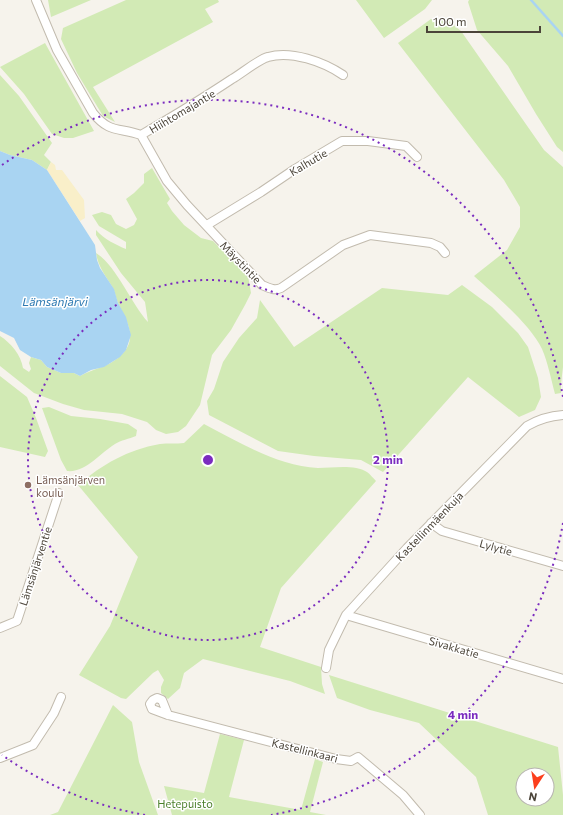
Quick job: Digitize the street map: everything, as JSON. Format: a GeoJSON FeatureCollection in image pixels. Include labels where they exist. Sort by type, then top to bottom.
{"type":"FeatureCollection","features":[{"type":"Feature","properties":{"kind":"street","name":"Hiihtomajantie"},"geometry":{"type":"LineString","coordinates":[[36,0],[57,50],[93,113],[100,121],[116,130],[130,131],[141,135],[267,57],[282,55],[306,58],[332,67],[343,75]]}},
{"type":"Feature","properties":{"kind":"street","name":"Mäystintie"},"geometry":{"type":"LineString","coordinates":[[141,135],[167,181],[186,205],[207,225],[262,284],[274,290],[281,288],[343,245],[370,235],[431,243],[445,253]]}},
{"type":"Feature","properties":{"kind":"street","name":"Kalhutie"},"geometry":{"type":"LineString","coordinates":[[207,225],[342,141],[368,141],[402,145],[406,146],[417,156]]}},
{"type":"Feature","properties":{"kind":"street","name":"Kastellinmäenkuja"},"geometry":{"type":"LineString","coordinates":[[326,668],[329,650],[346,615],[432,523],[527,426],[537,420],[552,416],[563,416]]}},
{"type":"Feature","properties":{"kind":"street","name":"Lämsänjärventie"},"geometry":{"type":"LineString","coordinates":[[0,628],[17,621],[59,493]]}},
{"type":"Feature","properties":{"kind":"street","name":"Lylytie"},"geometry":{"type":"LineString","coordinates":[[432,523],[442,531],[563,566]]}},
{"type":"Feature","properties":{"kind":"street","name":"Sivakkatie"},"geometry":{"type":"LineString","coordinates":[[346,615],[563,679]]}},
{"type":"Feature","properties":{"kind":"street"},"geometry":{"type":"LineString","coordinates":[[0,758],[33,745],[54,713],[61,697]]}},
{"type":"Feature","properties":{"kind":"street","name":"Kastellinkaari"},"geometry":{"type":"LineString","coordinates":[[168,715],[336,760],[350,760],[358,757],[403,795],[420,815]]}},
{"type":"Feature","properties":{"kind":"green space"},"geometry":{"type":"Polygon","coordinates":[[[48,0],[91,0],[51,17],[48,0]]]}},
{"type":"Feature","properties":{"kind":"green space"},"geometry":{"type":"Polygon","coordinates":[[[126,0],[218,0],[219,2],[205,9],[213,22],[93,87],[115,122],[103,116],[77,73],[61,39],[63,28],[126,0]]]}},
{"type":"Feature","properties":{"kind":"green space"},"geometry":{"type":"Polygon","coordinates":[[[356,0],[432,0],[425,9],[384,38],[356,0]]]}},
{"type":"Feature","properties":{"kind":"green space"},"geometry":{"type":"Polygon","coordinates":[[[469,0],[563,0],[563,152],[557,147],[508,66],[477,30],[468,2],[469,0]]]}},
{"type":"Feature","properties":{"kind":"green space"},"geometry":{"type":"Polygon","coordinates":[[[445,18],[461,31],[544,150],[563,167],[563,367],[561,393],[555,394],[548,365],[542,349],[530,330],[511,310],[474,276],[507,250],[520,227],[520,207],[504,180],[398,43],[431,19],[445,18]]]}},
{"type":"Feature","properties":{"kind":"green space"},"geometry":{"type":"Polygon","coordinates":[[[45,43],[94,131],[73,138],[64,138],[52,134],[24,94],[0,67],[45,43]]]}},
{"type":"Feature","properties":{"kind":"green space"},"geometry":{"type":"Polygon","coordinates":[[[0,75],[19,96],[52,143],[44,155],[51,162],[47,170],[32,160],[0,151],[0,75]]]}},
{"type":"Feature","properties":{"kind":"green space"},"geometry":{"type":"Polygon","coordinates":[[[152,168],[170,199],[167,203],[172,211],[184,225],[201,238],[213,241],[248,276],[251,293],[231,330],[212,355],[200,405],[186,426],[178,432],[166,434],[156,430],[147,422],[122,414],[84,410],[34,393],[0,366],[0,336],[15,350],[20,358],[23,368],[29,372],[31,369],[29,363],[31,357],[41,360],[47,367],[61,373],[74,373],[80,376],[109,364],[125,351],[129,344],[130,338],[128,324],[113,288],[100,267],[96,253],[110,266],[148,322],[145,302],[121,273],[96,235],[96,230],[110,241],[126,249],[126,242],[99,226],[92,215],[102,212],[111,215],[116,224],[126,229],[134,225],[137,219],[126,199],[144,183],[144,174],[152,168]]]}},
{"type":"Feature","properties":{"kind":"green space"},"geometry":{"type":"Polygon","coordinates":[[[462,285],[492,307],[518,333],[528,347],[538,378],[541,397],[535,410],[519,417],[468,377],[383,472],[361,460],[278,451],[209,415],[207,401],[214,389],[223,362],[239,338],[257,318],[260,300],[294,347],[382,288],[448,295],[462,285]]]}},
{"type":"Feature","properties":{"kind":"green space"},"geometry":{"type":"Polygon","coordinates":[[[0,376],[27,397],[48,451],[45,457],[0,447],[0,376]]]}},
{"type":"Feature","properties":{"kind":"green space"},"geometry":{"type":"Polygon","coordinates":[[[49,407],[71,416],[128,424],[137,430],[136,436],[115,444],[87,466],[74,471],[67,471],[61,460],[42,408],[49,407]]]}},
{"type":"Feature","properties":{"kind":"green space"},"geometry":{"type":"Polygon","coordinates":[[[204,424],[259,452],[288,463],[318,468],[356,468],[367,472],[376,481],[281,588],[260,647],[321,667],[322,684],[325,694],[290,681],[203,659],[184,673],[180,688],[168,699],[161,693],[161,687],[164,680],[158,670],[126,699],[121,698],[79,675],[110,626],[138,557],[78,485],[106,464],[126,454],[160,444],[184,443],[204,424]]]}},
{"type":"Feature","properties":{"kind":"green space"},"geometry":{"type":"Polygon","coordinates":[[[329,675],[558,747],[563,795],[563,815],[488,815],[476,777],[419,723],[370,710],[337,698],[329,675]]]}},
{"type":"Feature","properties":{"kind":"green space"},"geometry":{"type":"Polygon","coordinates":[[[113,705],[132,722],[139,762],[158,815],[50,815],[58,812],[113,705]]]}},
{"type":"Feature","properties":{"kind":"green space","name":"Hetepuisto"},"geometry":{"type":"Polygon","coordinates":[[[220,734],[244,740],[229,797],[301,810],[315,759],[323,762],[310,812],[326,815],[172,815],[164,786],[204,793],[220,734]]]}},
{"type":"Feature","properties":{"kind":"sand"},"geometry":{"type":"Polygon","coordinates":[[[51,162],[55,165],[56,170],[62,170],[84,200],[85,218],[80,221],[47,170],[51,162]]]}},
{"type":"Feature","properties":{"kind":"water","name":"Lämsänjärvi"},"geometry":{"type":"Polygon","coordinates":[[[0,151],[32,160],[47,170],[95,245],[97,260],[100,268],[114,289],[118,303],[126,317],[131,335],[126,350],[120,357],[104,367],[91,370],[80,376],[74,373],[61,373],[47,367],[41,360],[31,357],[20,350],[14,338],[0,331],[0,151]]]}},
{"type":"Feature","properties":{"kind":"waterway"},"geometry":{"type":"LineString","coordinates":[[531,0],[563,36]]}},
{"type":"Feature","properties":{"kind":"place","name":"Lämsänjärven koulu"},"geometry":{"type":"Point","coordinates":[28,485]}}]}
